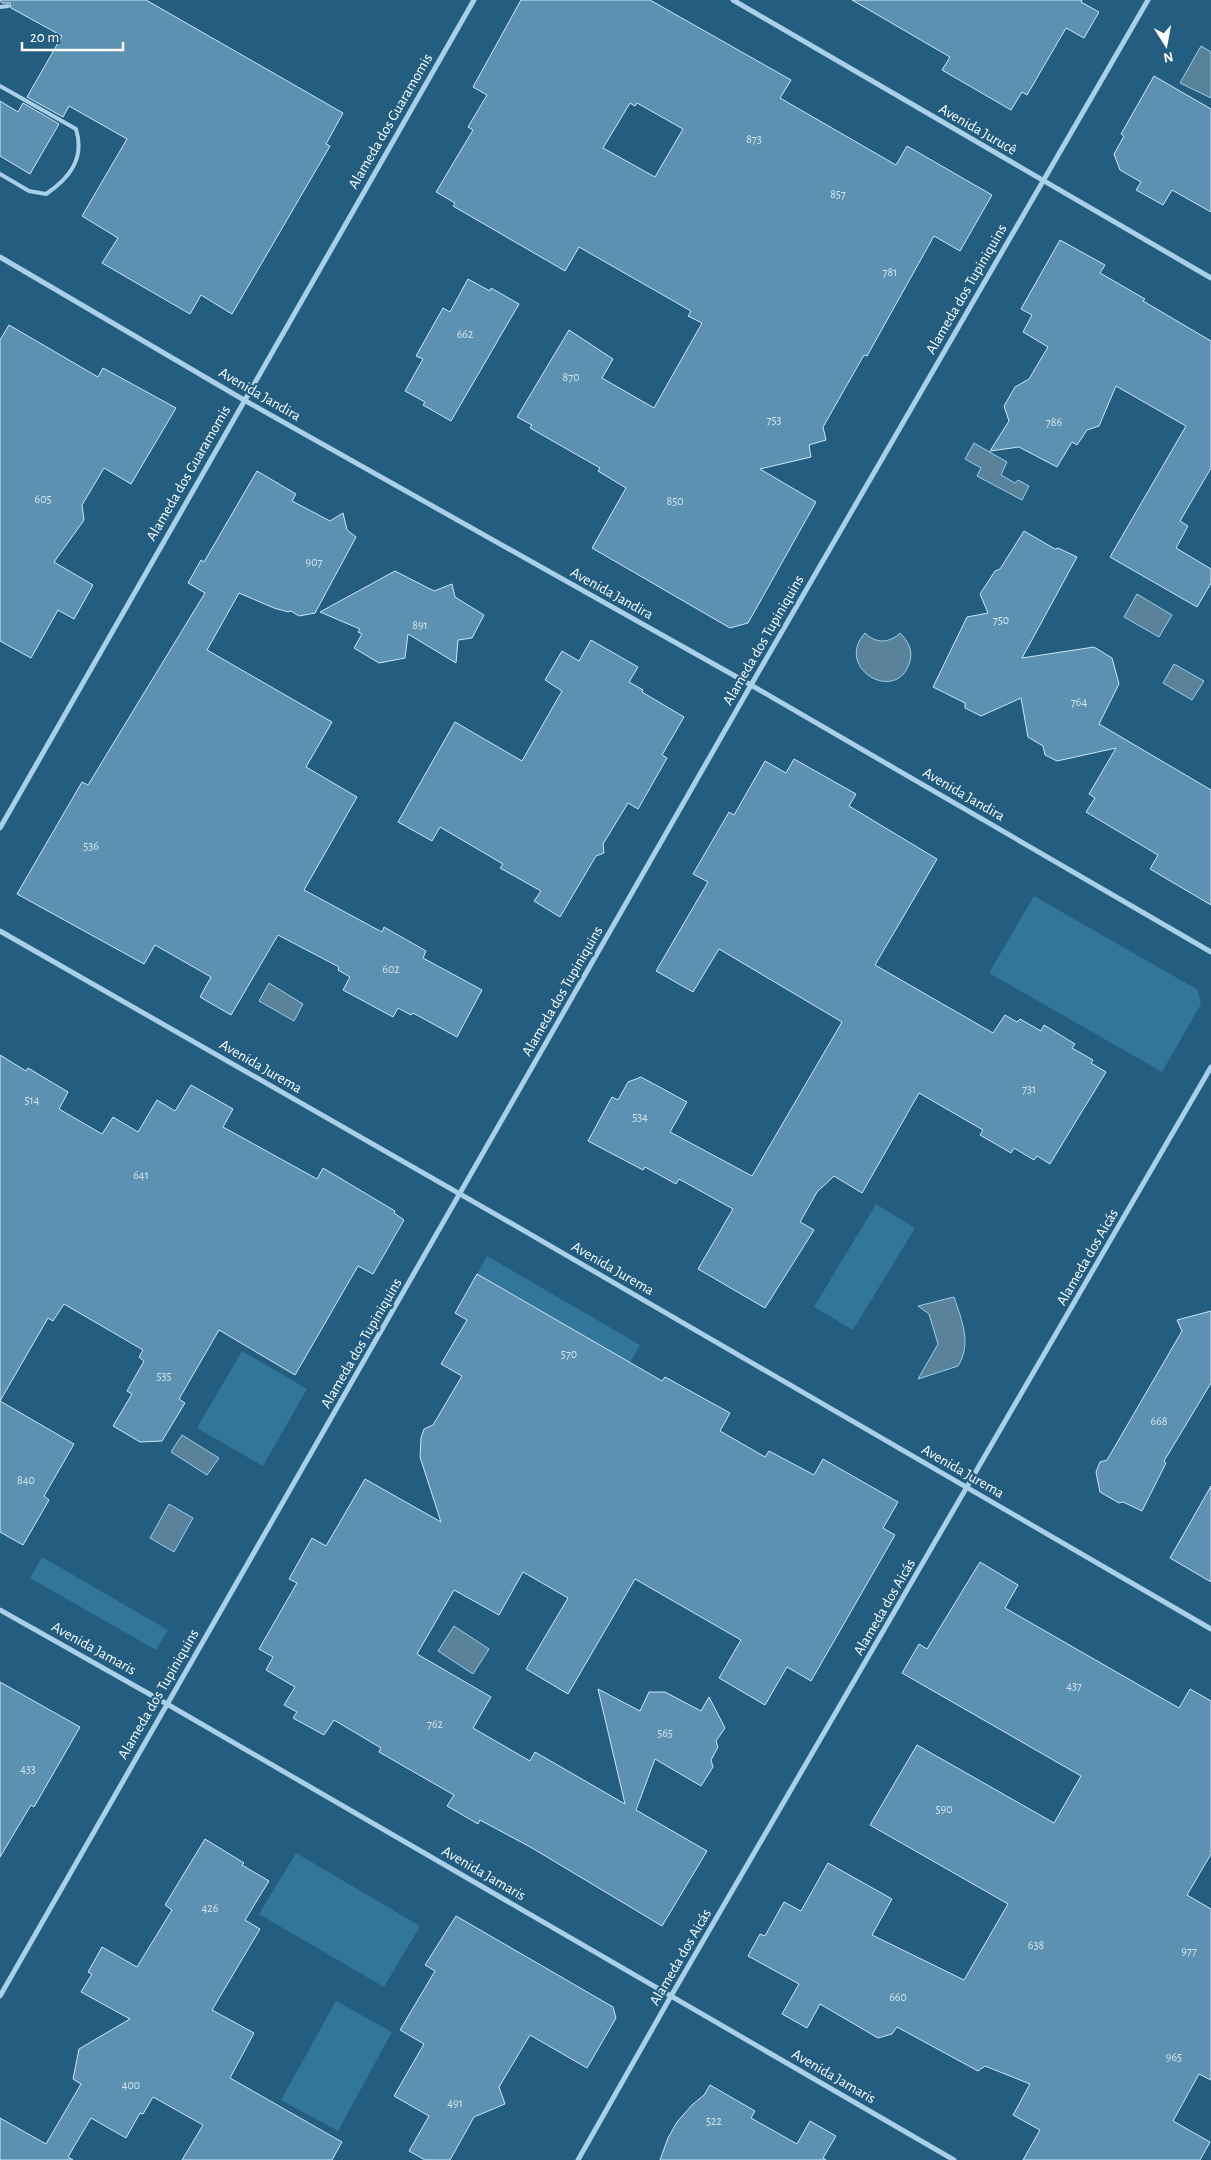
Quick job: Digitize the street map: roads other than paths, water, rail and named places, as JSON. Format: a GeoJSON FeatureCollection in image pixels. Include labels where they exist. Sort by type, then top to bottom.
{"type":"FeatureCollection","features":[{"type":"Feature","properties":{"kind":"street","name":"Alameda dos Guaramomis"},"geometry":{"type":"LineString","coordinates":[[0,828],[474,0]]}},
{"type":"Feature","properties":{"kind":"street","name":"Avenida Jurucê"},"geometry":{"type":"LineString","coordinates":[[733,0],[1211,278]]}},
{"type":"Feature","properties":{"kind":"street","name":"Alameda dos Tupiniquins"},"geometry":{"type":"LineString","coordinates":[[0,1996],[751,685],[1148,0]]}},
{"type":"Feature","properties":{"kind":"street","name":"Avenida Jandira"},"geometry":{"type":"LineString","coordinates":[[0,257],[244,400],[751,685],[1211,952]]}},
{"type":"Feature","properties":{"kind":"street","name":"Avenida Jurema"},"geometry":{"type":"LineString","coordinates":[[0,931],[461,1194],[1211,1629]]}},
{"type":"Feature","properties":{"kind":"street","name":"Alameda dos Aicás"},"geometry":{"type":"LineString","coordinates":[[578,2160],[671,1996],[1211,1067]]}},
{"type":"Feature","properties":{"kind":"street","name":"Avenida Jamaris"},"geometry":{"type":"LineString","coordinates":[[0,1610],[167,1704],[954,2160]]}},
{"type":"Feature","properties":{"kind":"lane"},"geometry":{"type":"LineString","coordinates":[[0,6],[8,6]]}},
{"type":"Feature","properties":{"kind":"lane"},"geometry":{"type":"LineString","coordinates":[[0,86],[76,129],[80,141],[79,153],[63,183],[46,194],[30,191],[0,174]]}}]}
